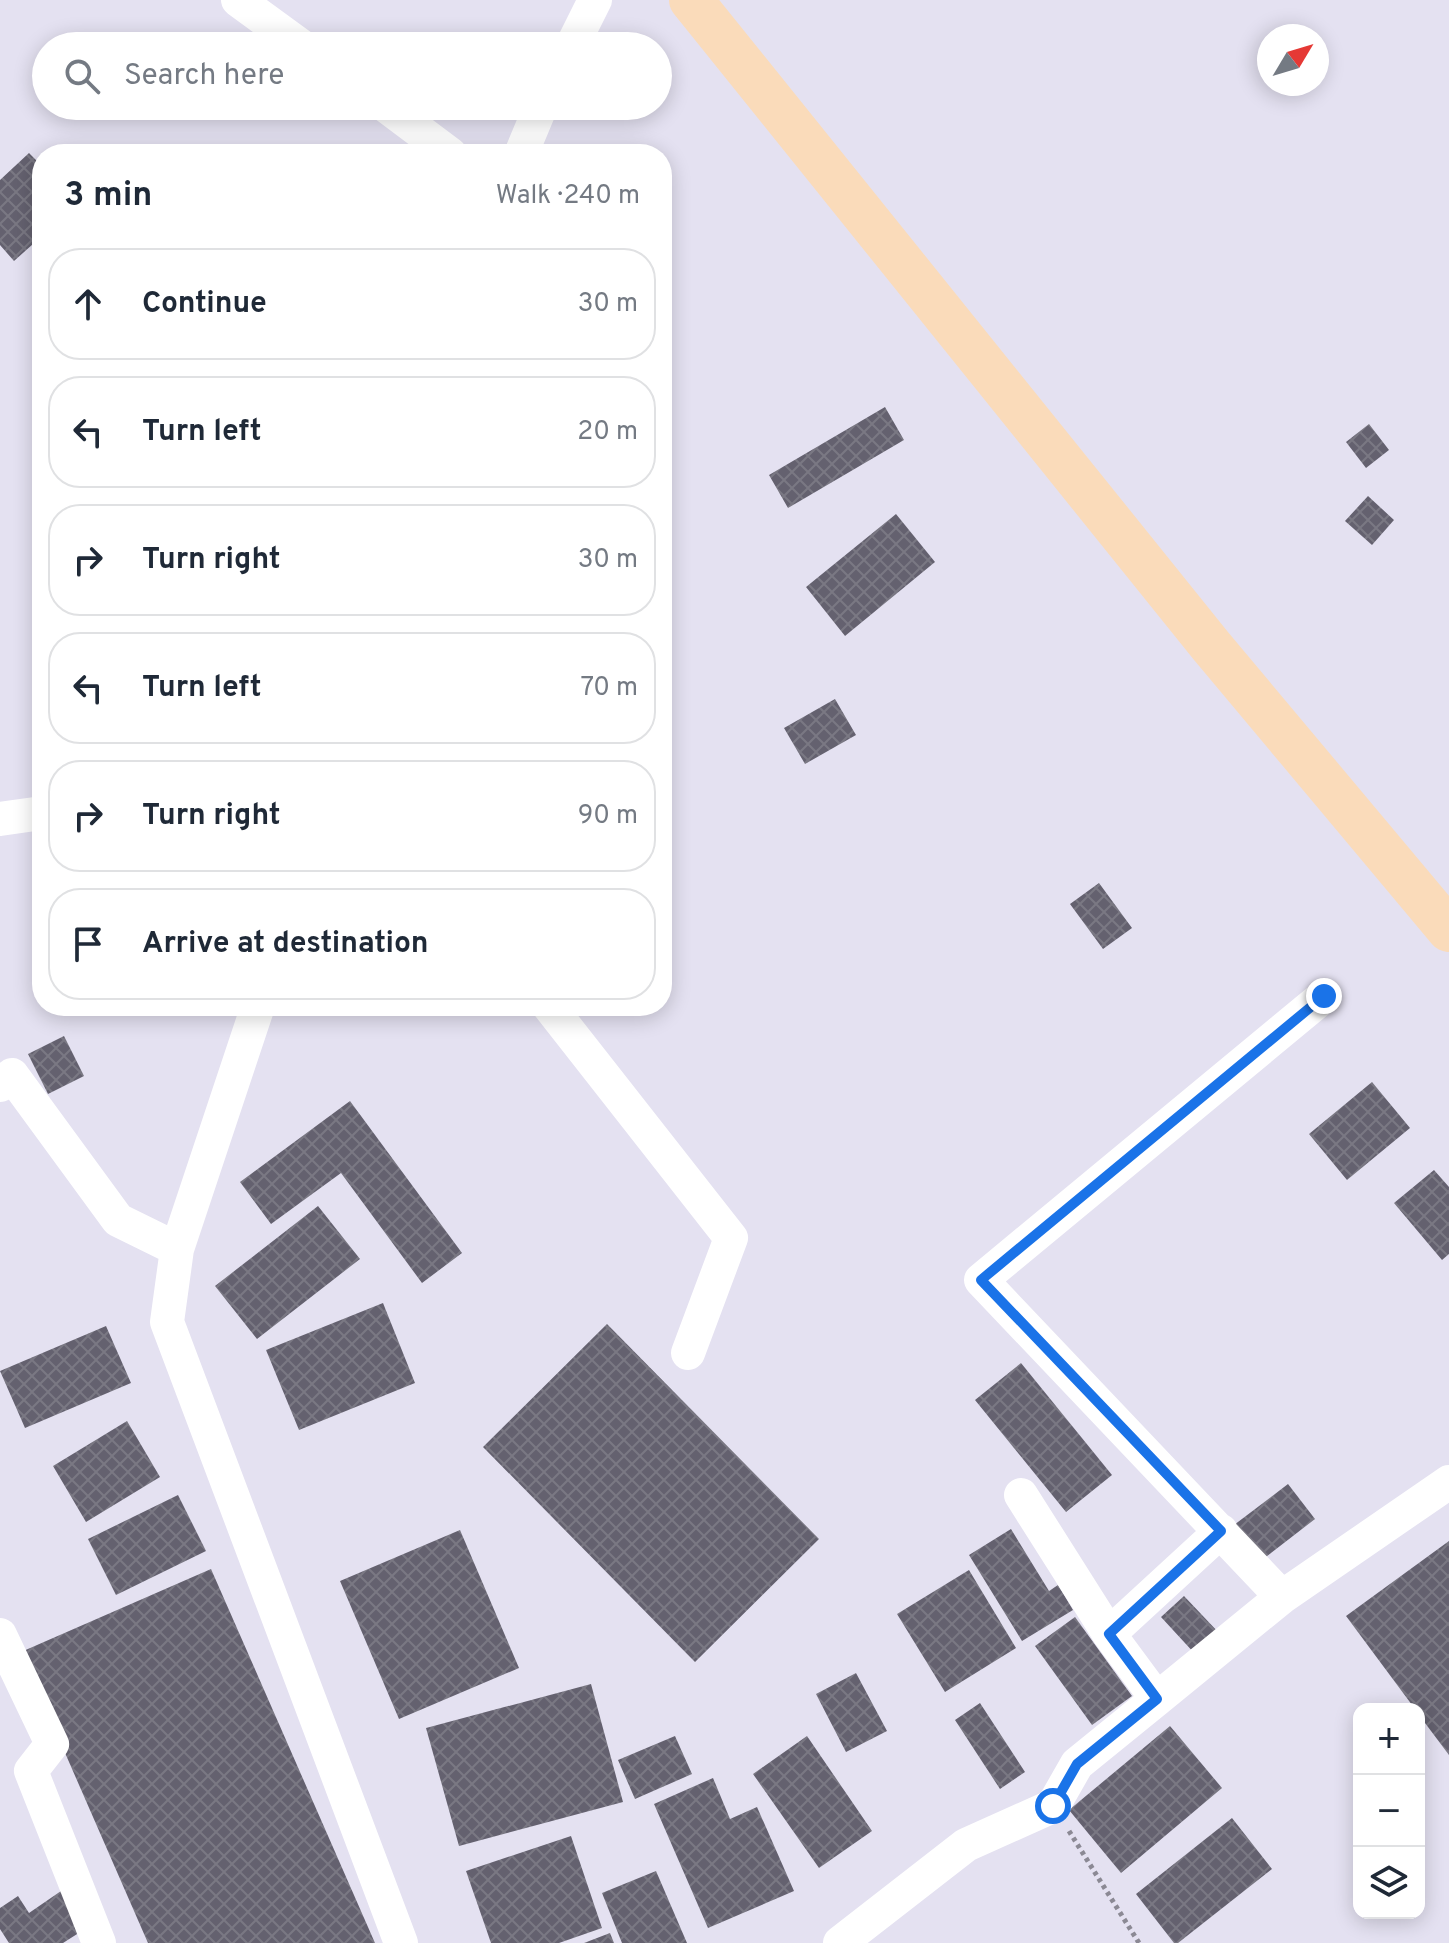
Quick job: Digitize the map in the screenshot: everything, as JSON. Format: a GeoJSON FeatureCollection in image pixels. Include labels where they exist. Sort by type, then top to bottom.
{"type":"FeatureCollection","features":[{"type":"Feature","properties":{"kind":"main road"},"geometry":{"type":"LineString","coordinates":[[691,0],[1211,646],[1449,930]]}},
{"type":"Feature","properties":{"kind":"street"},"geometry":{"type":"LineString","coordinates":[[238,0],[282,32]]}},
{"type":"Feature","properties":{"kind":"street"},"geometry":{"type":"LineString","coordinates":[[579,32],[595,0]]}},
{"type":"Feature","properties":{"kind":"street"},"geometry":{"type":"LineString","coordinates":[[405,120],[437,144]]}},
{"type":"Feature","properties":{"kind":"street"},"geometry":{"type":"LineString","coordinates":[[525,144],[535,120]]}},
{"type":"Feature","properties":{"kind":"street"},"geometry":{"type":"LineString","coordinates":[[0,819],[32,814]]}},
{"type":"Feature","properties":{"kind":"street"},"geometry":{"type":"LineString","coordinates":[[1282,1597],[981,1280],[1324,996]]}},
{"type":"Feature","properties":{"kind":"street"},"geometry":{"type":"LineString","coordinates":[[255,1016],[177,1249],[167,1322],[401,1943]]}},
{"type":"Feature","properties":{"kind":"street"},"geometry":{"type":"LineString","coordinates":[[557,1016],[731,1238],[688,1353]]}},
{"type":"Feature","properties":{"kind":"street"},"geometry":{"type":"LineString","coordinates":[[0,1085],[12,1075],[118,1220],[177,1249]]}},
{"type":"Feature","properties":{"kind":"street"},"geometry":{"type":"LineString","coordinates":[[840,1943],[966,1845],[1053,1806],[1077,1764],[1282,1597],[1449,1482]]}},
{"type":"Feature","properties":{"kind":"street"},"geometry":{"type":"LineString","coordinates":[[1021,1495],[1109,1634],[1157,1699]]}},
{"type":"Feature","properties":{"kind":"street"},"geometry":{"type":"LineString","coordinates":[[1109,1634],[1221,1531]]}},
{"type":"Feature","properties":{"kind":"street"},"geometry":{"type":"LineString","coordinates":[[0,1635],[52,1744],[31,1771],[99,1943]]}},
{"type":"Feature","properties":{"kind":"path"},"geometry":{"type":"LineString","coordinates":[[1053,1806],[1139,1943]]}},
{"type":"Feature","properties":{"kind":"building"},"geometry":{"type":"Polygon","coordinates":[[[29,153],[32,156],[32,245],[14,261],[0,245],[0,180],[29,153]]]}},
{"type":"Feature","properties":{"kind":"building"},"geometry":{"type":"Polygon","coordinates":[[[885,407],[904,440],[788,508],[769,475],[885,407]]]}},
{"type":"Feature","properties":{"kind":"building"},"geometry":{"type":"Polygon","coordinates":[[[1369,424],[1389,450],[1366,468],[1346,442],[1369,424]]]}},
{"type":"Feature","properties":{"kind":"building"},"geometry":{"type":"Polygon","coordinates":[[[1368,496],[1394,520],[1372,545],[1345,521],[1368,496]]]}},
{"type":"Feature","properties":{"kind":"building"},"geometry":{"type":"Polygon","coordinates":[[[896,514],[935,562],[845,636],[806,587],[896,514]]]}},
{"type":"Feature","properties":{"kind":"building"},"geometry":{"type":"Polygon","coordinates":[[[835,699],[856,735],[805,764],[784,728],[835,699]]]}},
{"type":"Feature","properties":{"kind":"building"},"geometry":{"type":"Polygon","coordinates":[[[1099,883],[1132,928],[1103,949],[1070,904],[1099,883]]]}},
{"type":"Feature","properties":{"kind":"building"},"geometry":{"type":"Polygon","coordinates":[[[64,1036],[84,1076],[48,1094],[28,1054],[64,1036]]]}},
{"type":"Feature","properties":{"kind":"building"},"geometry":{"type":"Polygon","coordinates":[[[1372,1082],[1410,1128],[1347,1180],[1309,1134],[1372,1082]]]}},
{"type":"Feature","properties":{"kind":"building"},"geometry":{"type":"Polygon","coordinates":[[[350,1101],[462,1253],[422,1283],[341,1173],[271,1224],[240,1182],[350,1101]]]}},
{"type":"Feature","properties":{"kind":"building"},"geometry":{"type":"Polygon","coordinates":[[[1434,1170],[1449,1187],[1449,1254],[1442,1260],[1394,1203],[1434,1170]]]}},
{"type":"Feature","properties":{"kind":"building"},"geometry":{"type":"Polygon","coordinates":[[[318,1206],[360,1259],[257,1339],[215,1286],[318,1206]]]}},
{"type":"Feature","properties":{"kind":"building"},"geometry":{"type":"Polygon","coordinates":[[[383,1303],[415,1383],[299,1430],[266,1350],[383,1303]]]}},
{"type":"Feature","properties":{"kind":"building"},"geometry":{"type":"Polygon","coordinates":[[[607,1324],[819,1539],[695,1662],[483,1447],[607,1324]]]}},
{"type":"Feature","properties":{"kind":"building"},"geometry":{"type":"Polygon","coordinates":[[[106,1326],[131,1383],[25,1428],[0,1371],[106,1326]]]}},
{"type":"Feature","properties":{"kind":"building"},"geometry":{"type":"Polygon","coordinates":[[[1021,1363],[1112,1475],[1066,1512],[975,1400],[1021,1363]]]}},
{"type":"Feature","properties":{"kind":"building"},"geometry":{"type":"Polygon","coordinates":[[[127,1421],[160,1477],[86,1522],[53,1466],[127,1421]]]}},
{"type":"Feature","properties":{"kind":"building"},"geometry":{"type":"Polygon","coordinates":[[[1288,1484],[1315,1519],[1262,1560],[1234,1525],[1288,1484]]]}},
{"type":"Feature","properties":{"kind":"building"},"geometry":{"type":"Polygon","coordinates":[[[178,1495],[206,1551],[116,1595],[88,1539],[178,1495]]]}},
{"type":"Feature","properties":{"kind":"building"},"geometry":{"type":"Polygon","coordinates":[[[1011,1529],[1049,1591],[1058,1585],[1073,1610],[1022,1641],[969,1555],[1011,1529]]]}},
{"type":"Feature","properties":{"kind":"building"},"geometry":{"type":"Polygon","coordinates":[[[460,1530],[519,1668],[399,1719],[340,1581],[460,1530]]]}},
{"type":"Feature","properties":{"kind":"building"},"geometry":{"type":"Polygon","coordinates":[[[1449,1541],[1449,1755],[1425,1723],[1425,1703],[1411,1703],[1346,1616],[1449,1541]]]}},
{"type":"Feature","properties":{"kind":"building"},"geometry":{"type":"Polygon","coordinates":[[[211,1569],[375,1943],[148,1943],[21,1652],[211,1569]]]}},
{"type":"Feature","properties":{"kind":"building"},"geometry":{"type":"Polygon","coordinates":[[[969,1570],[1016,1648],[945,1692],[897,1614],[969,1570]]]}},
{"type":"Feature","properties":{"kind":"building"},"geometry":{"type":"Polygon","coordinates":[[[1184,1596],[1220,1634],[1196,1655],[1161,1617],[1184,1596]]]}},
{"type":"Feature","properties":{"kind":"building"},"geometry":{"type":"Polygon","coordinates":[[[1075,1617],[1132,1696],[1092,1725],[1035,1646],[1075,1617]]]}},
{"type":"Feature","properties":{"kind":"building"},"geometry":{"type":"Polygon","coordinates":[[[856,1673],[887,1731],[846,1752],[816,1694],[856,1673]]]}},
{"type":"Feature","properties":{"kind":"building"},"geometry":{"type":"Polygon","coordinates":[[[591,1684],[623,1802],[459,1846],[426,1728],[591,1684]]]}},
{"type":"Feature","properties":{"kind":"building"},"geometry":{"type":"Polygon","coordinates":[[[980,1703],[1025,1772],[1000,1789],[955,1720],[980,1703]]]}},
{"type":"Feature","properties":{"kind":"building"},"geometry":{"type":"Polygon","coordinates":[[[1170,1726],[1222,1788],[1121,1873],[1069,1810],[1170,1726]]]}},
{"type":"Feature","properties":{"kind":"building"},"geometry":{"type":"Polygon","coordinates":[[[675,1736],[692,1774],[635,1799],[618,1760],[675,1736]]]}},
{"type":"Feature","properties":{"kind":"building"},"geometry":{"type":"Polygon","coordinates":[[[807,1736],[872,1831],[819,1868],[753,1774],[807,1736]]]}},
{"type":"Feature","properties":{"kind":"building"},"geometry":{"type":"Polygon","coordinates":[[[713,1778],[730,1819],[757,1807],[794,1891],[708,1928],[654,1804],[713,1778]]]}},
{"type":"Feature","properties":{"kind":"building"},"geometry":{"type":"Polygon","coordinates":[[[1232,1818],[1272,1869],[1178,1943],[1174,1943],[1136,1894],[1232,1818]]]}},
{"type":"Feature","properties":{"kind":"building"},"geometry":{"type":"Polygon","coordinates":[[[571,1836],[602,1928],[559,1943],[491,1943],[466,1871],[571,1836]]]}},
{"type":"Feature","properties":{"kind":"building"},"geometry":{"type":"Polygon","coordinates":[[[656,1871],[687,1943],[622,1943],[602,1893],[656,1871]]]}},
{"type":"Feature","properties":{"kind":"building"},"geometry":{"type":"Polygon","coordinates":[[[61,1891],[85,1929],[63,1943],[9,1943],[0,1929],[0,1908],[18,1896],[29,1913],[61,1891]]]}},
{"type":"Feature","properties":{"kind":"building"},"geometry":{"type":"Polygon","coordinates":[[[610,1933],[614,1943],[584,1943],[610,1933]]]}},
{"type":"Feature","properties":{"kind":"route"},"geometry":{"type":"LineString","coordinates":[[1053,1806],[1077,1764],[1157,1699],[1109,1634],[1221,1531],[981,1280],[1324,996]]}}]}
